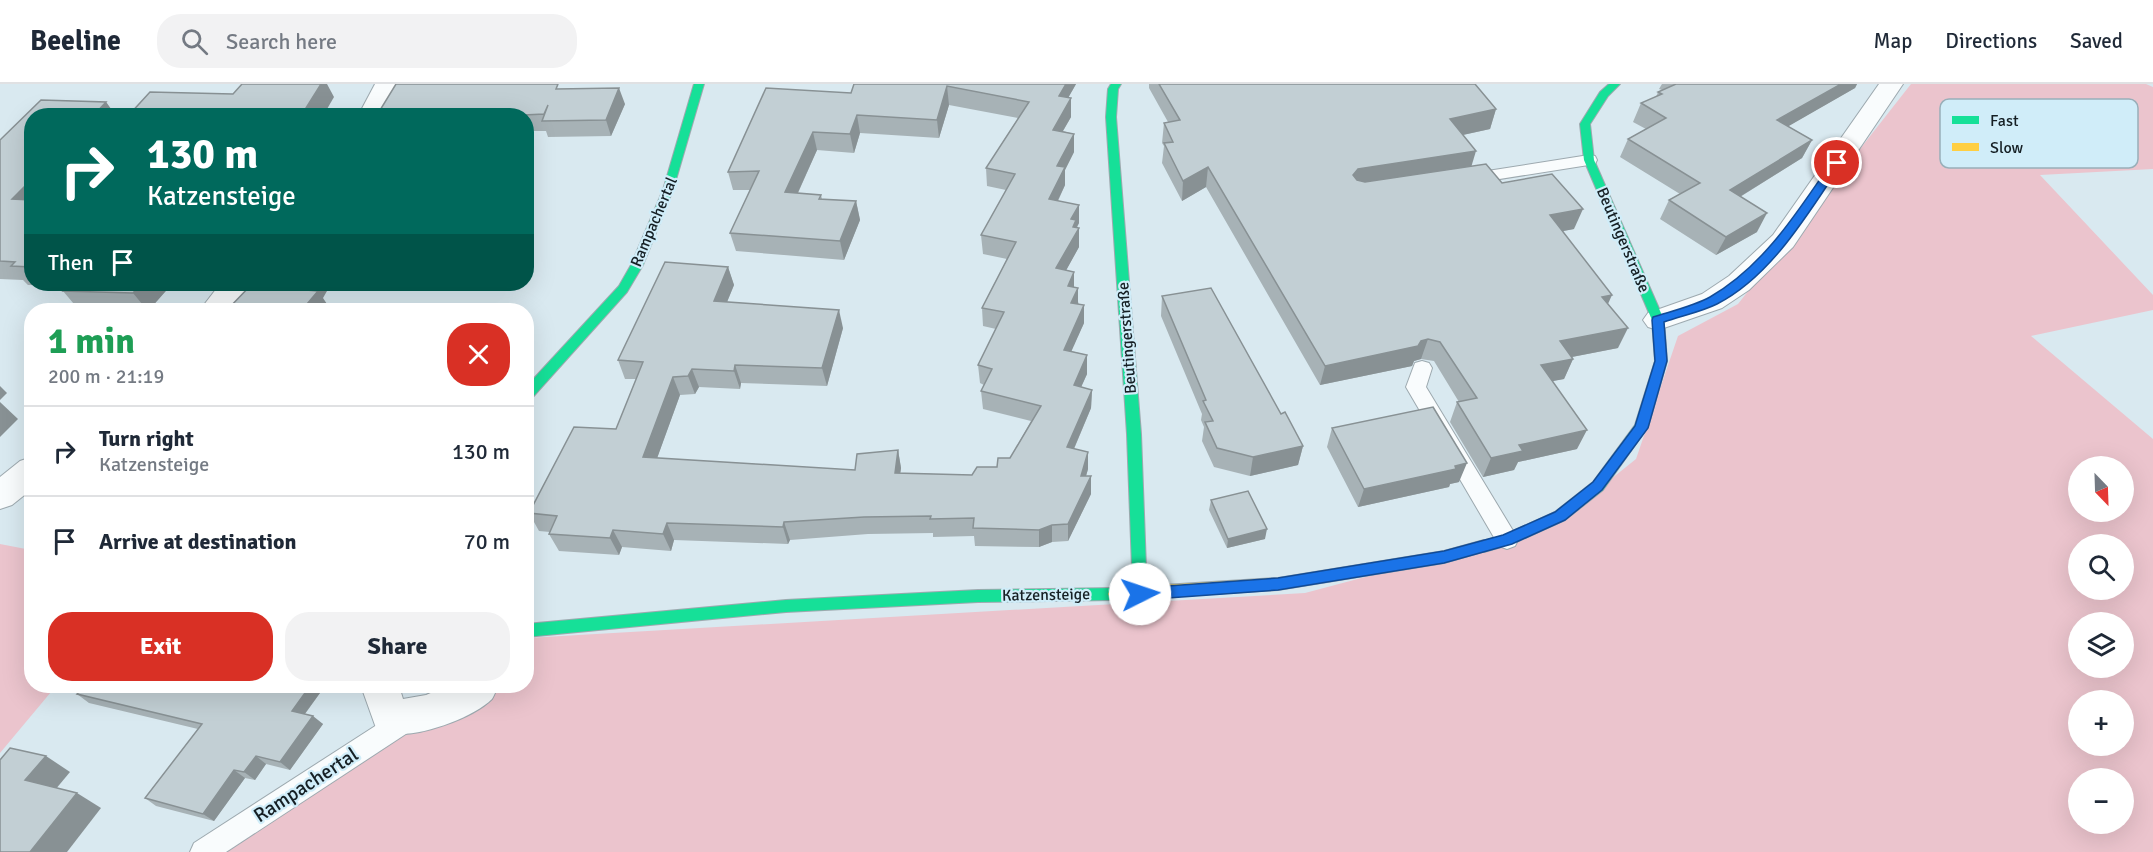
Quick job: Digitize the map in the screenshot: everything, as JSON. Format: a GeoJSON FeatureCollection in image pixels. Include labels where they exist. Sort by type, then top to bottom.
{"type":"FeatureCollection","features":[{"type":"Feature","properties":{"kind":"street"},"geometry":{"type":"LineString","coordinates":[[374,108],[387,84]]}},
{"type":"Feature","properties":{"kind":"street","name":"Rampachertal"},"geometry":{"type":"LineString","coordinates":[[534,387],[623,289],[645,251],[676,169],[699,84]]}},
{"type":"Feature","properties":{"kind":"street","name":"Beutingerstraße"},"geometry":{"type":"LineString","coordinates":[[1116,84],[1113,89],[1111,117],[1134,434],[1140,594]]}},
{"type":"Feature","properties":{"kind":"street","name":"Beutingerstraße"},"geometry":{"type":"LineString","coordinates":[[1615,84],[1605,93],[1585,124],[1589,160],[1658,320]]}},
{"type":"Feature","properties":{"kind":"street"},"geometry":{"type":"LineString","coordinates":[[1658,320],[1712,301],[1739,284],[1783,241],[1891,84]]}},
{"type":"Feature","properties":{"kind":"street"},"geometry":{"type":"LineString","coordinates":[[220,303],[230,291]]}},
{"type":"Feature","properties":{"kind":"street","name":"Katzensteige"},"geometry":{"type":"LineString","coordinates":[[534,630],[786,606],[978,596],[1140,594],[1278,584],[1444,557],[1507,540],[1560,516],[1598,486],[1641,428],[1661,361],[1658,320]]}},
{"type":"Feature","properties":{"kind":"street"},"geometry":{"type":"LineString","coordinates":[[0,496],[24,476]]}},
{"type":"Feature","properties":{"kind":"street"},"geometry":{"type":"LineString","coordinates":[[382,693],[390,716],[409,718]]}},
{"type":"Feature","properties":{"kind":"street","name":"Rampachertal"},"geometry":{"type":"LineString","coordinates":[[409,718],[435,711],[469,693]]}},
{"type":"Feature","properties":{"kind":"lane"},"geometry":{"type":"LineString","coordinates":[[1453,181],[1589,160]]}},
{"type":"Feature","properties":{"kind":"lane"},"geometry":{"type":"LineString","coordinates":[[1422,368],[1416,387],[1507,540]]}},
{"type":"Feature","properties":{"kind":"lane","name":"Rampachertal"},"geometry":{"type":"LineString","coordinates":[[203,852],[409,718]]}},
{"type":"Feature","properties":{"kind":"shaded area"},"geometry":{"type":"Polygon","coordinates":[[[1911,84],[2146,84],[2153,87],[2153,169],[2040,175],[2153,295],[2153,310],[2031,336],[2153,439],[2153,852],[219,852],[449,693],[534,693],[534,638],[1305,593],[1550,528],[1636,459],[1678,336],[1738,304],[1911,84]]]}},
{"type":"Feature","properties":{"kind":"shaded area"},"geometry":{"type":"Polygon","coordinates":[[[0,544],[24,549],[24,693],[50,693],[0,753],[0,544]]]}},
{"type":"Feature","properties":{"kind":"building"},"geometry":{"type":"Polygon","coordinates":[[[242,84],[321,84],[306,108],[135,108],[150,92],[233,94],[242,84]]]}},
{"type":"Feature","properties":{"kind":"building"},"geometry":{"type":"Polygon","coordinates":[[[396,84],[558,84],[556,89],[619,88],[606,120],[542,121],[548,105],[544,114],[534,114],[534,108],[381,108],[396,84]]]}},
{"type":"Feature","properties":{"kind":"building"},"geometry":{"type":"Polygon","coordinates":[[[854,84],[1066,84],[1059,96],[1071,98],[1053,130],[1074,134],[1057,166],[1065,167],[1049,199],[1079,205],[1071,219],[1076,220],[1073,227],[1079,228],[1056,268],[1074,272],[1068,286],[1078,288],[1071,303],[1084,305],[1064,350],[1087,355],[1074,385],[1092,390],[1067,447],[1088,452],[1081,476],[1091,476],[1068,524],[1052,525],[1039,530],[973,528],[974,518],[864,517],[784,522],[783,527],[667,523],[663,534],[613,530],[610,538],[549,534],[557,516],[534,514],[534,503],[574,427],[616,429],[643,362],[618,360],[665,262],[728,267],[714,301],[839,310],[822,368],[735,365],[734,371],[692,369],[688,376],[673,377],[643,457],[855,470],[857,454],[898,450],[895,473],[972,475],[977,467],[997,467],[998,458],[1010,458],[1041,406],[981,391],[992,369],[978,365],[1004,312],[982,308],[1016,242],[981,235],[1015,174],[986,168],[1029,102],[947,86],[937,120],[857,115],[850,134],[813,132],[785,192],[821,195],[819,199],[856,201],[840,241],[730,233],[759,171],[728,172],[766,88],[851,93],[854,84]]]}},
{"type":"Feature","properties":{"kind":"building"},"geometry":{"type":"Polygon","coordinates":[[[1159,84],[1475,84],[1496,109],[1450,119],[1476,151],[1358,169],[1353,175],[1357,180],[1365,182],[1486,164],[1502,183],[1552,174],[1583,209],[1550,215],[1612,295],[1602,297],[1628,328],[1560,341],[1573,359],[1541,365],[1587,430],[1519,445],[1523,451],[1491,458],[1457,402],[1477,398],[1440,342],[1428,339],[1421,341],[1418,346],[1325,366],[1208,167],[1183,181],[1164,143],[1173,142],[1164,123],[1180,120],[1159,84]]]}},
{"type":"Feature","properties":{"kind":"building"},"geometry":{"type":"Polygon","coordinates":[[[1676,84],[1841,84],[1777,120],[1812,140],[1730,190],[1767,213],[1726,237],[1669,200],[1700,183],[1628,139],[1666,118],[1641,103],[1662,94],[1658,92],[1676,84]]]}},
{"type":"Feature","properties":{"kind":"building"},"geometry":{"type":"Polygon","coordinates":[[[41,100],[106,102],[100,108],[33,108],[41,100]]]}},
{"type":"Feature","properties":{"kind":"building"},"geometry":{"type":"Polygon","coordinates":[[[24,117],[24,187],[12,199],[24,200],[24,267],[11,266],[15,262],[0,261],[0,140],[24,117]]]}},
{"type":"Feature","properties":{"kind":"building"},"geometry":{"type":"Polygon","coordinates":[[[1211,288],[1281,414],[1285,412],[1303,446],[1253,457],[1217,448],[1205,422],[1213,421],[1203,401],[1206,400],[1162,296],[1211,288]]]}},
{"type":"Feature","properties":{"kind":"building"},"geometry":{"type":"Polygon","coordinates":[[[63,291],[135,291],[133,293],[63,291]]]}},
{"type":"Feature","properties":{"kind":"building"},"geometry":{"type":"Polygon","coordinates":[[[245,291],[318,291],[308,303],[234,303],[245,291]]]}},
{"type":"Feature","properties":{"kind":"building"},"geometry":{"type":"Polygon","coordinates":[[[1433,407],[1467,463],[1455,466],[1456,469],[1364,489],[1332,428],[1433,407]]]}},
{"type":"Feature","properties":{"kind":"building"},"geometry":{"type":"Polygon","coordinates":[[[1248,491],[1267,529],[1228,539],[1211,500],[1248,491]]]}},
{"type":"Feature","properties":{"kind":"building"},"geometry":{"type":"Polygon","coordinates":[[[305,693],[292,711],[313,716],[280,762],[256,756],[244,772],[234,770],[203,814],[145,798],[202,724],[77,694],[305,693]]]}},
{"type":"Feature","properties":{"kind":"building"},"geometry":{"type":"Polygon","coordinates":[[[10,748],[46,756],[25,780],[77,793],[30,852],[0,852],[0,760],[10,748]]]}},
{"type":"Feature","properties":{"kind":"traffic: fast"},"geometry":{"type":"LineString","coordinates":[[534,387],[623,289],[637,265],[668,190],[699,84]]}},
{"type":"Feature","properties":{"kind":"traffic: fast"},"geometry":{"type":"LineString","coordinates":[[1116,84],[1113,89],[1111,117],[1134,434],[1140,594]]}},
{"type":"Feature","properties":{"kind":"traffic: fast"},"geometry":{"type":"LineString","coordinates":[[1484,546],[1507,540],[1560,516],[1598,486],[1641,427],[1661,361],[1658,320],[1589,160],[1585,124],[1604,94],[1615,84]]}},
{"type":"Feature","properties":{"kind":"traffic: fast"},"geometry":{"type":"LineString","coordinates":[[534,630],[786,606],[978,596],[1115,594]]}},
{"type":"Feature","properties":{"kind":"traffic: slow"},"geometry":{"type":"LineString","coordinates":[[1115,594],[1278,584],[1444,557],[1484,546]]}},
{"type":"Feature","properties":{"kind":"route"},"geometry":{"type":"LineString","coordinates":[[1140,594],[1278,584],[1444,557],[1507,540],[1560,516],[1598,486],[1641,428],[1661,361],[1658,320],[1712,301],[1739,284],[1783,241],[1837,163]]}}]}
